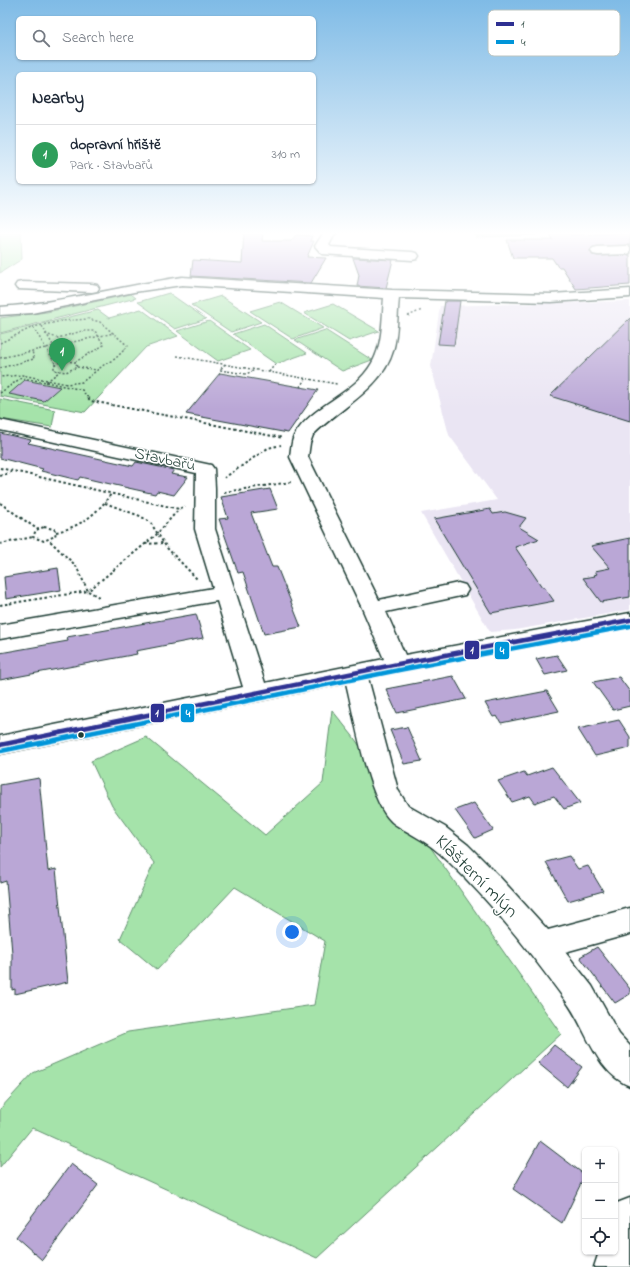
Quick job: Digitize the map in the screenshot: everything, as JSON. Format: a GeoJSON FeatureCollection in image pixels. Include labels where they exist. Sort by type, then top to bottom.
{"type":"FeatureCollection","features":[{"type":"Feature","properties":{"kind":"street"},"geometry":{"type":"LineString","coordinates":[[0,311],[60,304],[120,291]]}},
{"type":"Feature","properties":{"kind":"street"},"geometry":{"type":"LineString","coordinates":[[350,291],[392,294],[551,298],[630,293]]}},
{"type":"Feature","properties":{"kind":"street"},"geometry":{"type":"LineString","coordinates":[[392,294],[385,352],[373,372],[357,389],[306,431],[301,441],[299,456],[373,608],[398,664]]}},
{"type":"Feature","properties":{"kind":"street","name":"Stavbařů"},"geometry":{"type":"LineString","coordinates":[[0,425],[204,468],[206,494],[205,529],[220,594],[257,693]]}},
{"type":"Feature","properties":{"kind":"street"},"geometry":{"type":"LineString","coordinates":[[373,608],[458,590]]}},
{"type":"Feature","properties":{"kind":"street"},"geometry":{"type":"LineString","coordinates":[[0,632],[220,594]]}},
{"type":"Feature","properties":{"kind":"street"},"geometry":{"type":"LineString","coordinates":[[0,745],[355,674],[398,664],[630,620]]}},
{"type":"Feature","properties":{"kind":"street","name":"Klášterní mlýn"},"geometry":{"type":"LineString","coordinates":[[355,674],[386,792],[400,813],[436,835],[458,853],[487,882],[542,945],[581,996],[608,1045],[630,1070]]}},
{"type":"Feature","properties":{"kind":"street"},"geometry":{"type":"LineString","coordinates":[[542,945],[630,921]]}},
{"type":"Feature","properties":{"kind":"street"},"geometry":{"type":"LineString","coordinates":[[612,1267],[630,1216]]}},
{"type":"Feature","properties":{"kind":"path"},"geometry":{"type":"LineString","coordinates":[[388,325],[427,308]]}},
{"type":"Feature","properties":{"kind":"path"},"geometry":{"type":"LineString","coordinates":[[0,343],[34,327],[88,319],[100,322],[128,346],[115,359],[97,370],[90,377],[75,383],[22,375],[0,377]]}},
{"type":"Feature","properties":{"kind":"path"},"geometry":{"type":"LineString","coordinates":[[42,326],[45,334],[62,361]]}},
{"type":"Feature","properties":{"kind":"path"},"geometry":{"type":"LineString","coordinates":[[34,327],[55,363]]}},
{"type":"Feature","properties":{"kind":"path"},"geometry":{"type":"LineString","coordinates":[[45,334],[58,338],[89,330],[95,331],[104,345],[101,348],[75,362],[62,361],[55,363],[52,369],[59,372],[70,372],[77,367],[97,370]]}},
{"type":"Feature","properties":{"kind":"path"},"geometry":{"type":"LineString","coordinates":[[0,358],[52,346],[100,338],[114,333]]}},
{"type":"Feature","properties":{"kind":"path"},"geometry":{"type":"LineString","coordinates":[[0,368],[34,359],[32,351]]}},
{"type":"Feature","properties":{"kind":"path"},"geometry":{"type":"LineString","coordinates":[[177,356],[305,378],[357,389]]}},
{"type":"Feature","properties":{"kind":"path"},"geometry":{"type":"LineString","coordinates":[[75,362],[77,367]]}},
{"type":"Feature","properties":{"kind":"path"},"geometry":{"type":"LineString","coordinates":[[269,372],[276,363]]}},
{"type":"Feature","properties":{"kind":"path"},"geometry":{"type":"LineString","coordinates":[[225,364],[220,370],[246,374],[256,370]]}},
{"type":"Feature","properties":{"kind":"path"},"geometry":{"type":"LineString","coordinates":[[46,382],[59,372]]}},
{"type":"Feature","properties":{"kind":"path"},"geometry":{"type":"LineString","coordinates":[[0,393],[21,378],[82,390],[91,401],[301,441]]}},
{"type":"Feature","properties":{"kind":"path"},"geometry":{"type":"LineString","coordinates":[[300,387],[305,378]]}},
{"type":"Feature","properties":{"kind":"path"},"geometry":{"type":"LineString","coordinates":[[0,605],[88,590],[158,532],[179,509],[206,494],[268,448],[301,441]]}},
{"type":"Feature","properties":{"kind":"path"},"geometry":{"type":"LineString","coordinates":[[0,468],[179,509]]}},
{"type":"Feature","properties":{"kind":"path"},"geometry":{"type":"LineString","coordinates":[[0,476],[12,471]]}},
{"type":"Feature","properties":{"kind":"path"},"geometry":{"type":"LineString","coordinates":[[206,494],[309,479]]}},
{"type":"Feature","properties":{"kind":"path"},"geometry":{"type":"LineString","coordinates":[[0,544],[33,537],[38,540],[49,540],[55,536],[56,532],[83,524],[111,494]]}},
{"type":"Feature","properties":{"kind":"path"},"geometry":{"type":"LineString","coordinates":[[105,502],[140,516],[150,522],[180,563],[220,594]]}},
{"type":"Feature","properties":{"kind":"path"},"geometry":{"type":"LineString","coordinates":[[0,503],[37,529]]}},
{"type":"Feature","properties":{"kind":"path"},"geometry":{"type":"LineString","coordinates":[[33,537],[33,532],[37,529],[50,527],[56,532]]}},
{"type":"Feature","properties":{"kind":"path"},"geometry":{"type":"LineString","coordinates":[[49,540],[76,566],[88,590]]}},
{"type":"Feature","properties":{"kind":"path"},"geometry":{"type":"LineString","coordinates":[[144,544],[164,543]]}},
{"type":"Feature","properties":{"kind":"shaded area"},"geometry":{"type":"Polygon","coordinates":[[[630,301],[630,610],[515,630],[490,632],[421,513],[497,500],[449,435],[431,366],[440,306],[630,301]]]}},
{"type":"Feature","properties":{"kind":"green space"},"geometry":{"type":"Polygon","coordinates":[[[169,293],[206,319],[175,329],[138,302],[169,293]]]}},
{"type":"Feature","properties":{"kind":"green space"},"geometry":{"type":"Polygon","coordinates":[[[131,294],[136,298],[0,333],[0,318],[47,312],[131,294]]]}},
{"type":"Feature","properties":{"kind":"green space"},"geometry":{"type":"Polygon","coordinates":[[[221,296],[261,322],[231,332],[191,305],[221,296]]]}},
{"type":"Feature","properties":{"kind":"green space"},"geometry":{"type":"Polygon","coordinates":[[[280,302],[323,328],[293,339],[250,311],[280,302]]]}},
{"type":"Feature","properties":{"kind":"green space"},"geometry":{"type":"Polygon","coordinates":[[[333,304],[379,331],[349,341],[304,313],[333,304]]]}},
{"type":"Feature","properties":{"kind":"green space"},"geometry":{"type":"Polygon","coordinates":[[[141,309],[178,336],[146,347],[85,412],[0,396],[0,334],[98,310],[109,318],[141,309]]]}},
{"type":"Feature","properties":{"kind":"green space"},"geometry":{"type":"Polygon","coordinates":[[[209,321],[250,350],[218,361],[177,331],[209,321]]]}},
{"type":"Feature","properties":{"kind":"green space"},"geometry":{"type":"Polygon","coordinates":[[[264,324],[307,353],[276,364],[233,334],[264,324]]]}},
{"type":"Feature","properties":{"kind":"green space"},"geometry":{"type":"Polygon","coordinates":[[[325,330],[372,360],[342,371],[295,340],[325,330]]]}},
{"type":"Feature","properties":{"kind":"green space"},"geometry":{"type":"Polygon","coordinates":[[[0,399],[55,410],[52,427],[0,419],[0,399]]]}},
{"type":"Feature","properties":{"kind":"green space"},"geometry":{"type":"Polygon","coordinates":[[[332,710],[352,735],[561,1034],[317,1258],[32,1128],[0,1167],[0,1109],[33,1073],[128,1032],[314,1005],[325,941],[235,887],[157,970],[120,939],[154,863],[112,806],[91,761],[146,737],[265,835],[323,783],[332,710]]]}},
{"type":"Feature","properties":{"kind":"building"},"geometry":{"type":"Polygon","coordinates":[[[445,301],[460,301],[454,345],[438,344],[445,301]]]}},
{"type":"Feature","properties":{"kind":"building"},"geometry":{"type":"Polygon","coordinates":[[[630,318],[630,421],[550,396],[630,318]]]}},
{"type":"Feature","properties":{"kind":"building"},"geometry":{"type":"Polygon","coordinates":[[[220,373],[318,390],[288,433],[186,414],[220,373]]]}},
{"type":"Feature","properties":{"kind":"building"},"geometry":{"type":"Polygon","coordinates":[[[25,380],[60,387],[44,401],[9,394],[25,380]]]}},
{"type":"Feature","properties":{"kind":"building"},"geometry":{"type":"Polygon","coordinates":[[[0,433],[31,440],[28,443],[133,466],[136,462],[174,470],[171,474],[188,477],[174,495],[157,491],[155,494],[80,477],[78,480],[41,471],[43,469],[0,458],[0,433]]]}},
{"type":"Feature","properties":{"kind":"building"},"geometry":{"type":"Polygon","coordinates":[[[270,489],[278,509],[251,513],[272,567],[277,567],[301,627],[264,634],[243,572],[238,573],[219,519],[228,518],[221,497],[270,489]]]}},
{"type":"Feature","properties":{"kind":"building"},"geometry":{"type":"Polygon","coordinates":[[[490,509],[493,514],[505,512],[526,518],[519,527],[539,539],[515,547],[542,587],[544,587],[554,601],[491,613],[434,519],[490,509]]]}},
{"type":"Feature","properties":{"kind":"building"},"geometry":{"type":"Polygon","coordinates":[[[630,538],[630,597],[601,602],[583,578],[595,576],[594,575],[597,574],[595,571],[610,568],[591,546],[630,538]]]}},
{"type":"Feature","properties":{"kind":"building"},"geometry":{"type":"Polygon","coordinates":[[[58,568],[61,590],[6,599],[4,577],[58,568]]]}},
{"type":"Feature","properties":{"kind":"building"},"geometry":{"type":"Polygon","coordinates":[[[196,614],[203,638],[136,651],[137,654],[0,680],[0,653],[68,641],[67,637],[196,614]]]}},
{"type":"Feature","properties":{"kind":"building"},"geometry":{"type":"Polygon","coordinates":[[[557,655],[567,670],[545,675],[536,659],[557,655]]]}},
{"type":"Feature","properties":{"kind":"building"},"geometry":{"type":"Polygon","coordinates":[[[453,676],[466,699],[397,713],[386,689],[453,676]]]}},
{"type":"Feature","properties":{"kind":"building"},"geometry":{"type":"Polygon","coordinates":[[[619,677],[630,692],[630,706],[613,710],[593,682],[619,677]]]}},
{"type":"Feature","properties":{"kind":"building"},"geometry":{"type":"Polygon","coordinates":[[[547,691],[559,711],[501,723],[497,716],[493,717],[485,703],[547,691]]]}},
{"type":"Feature","properties":{"kind":"building"},"geometry":{"type":"Polygon","coordinates":[[[619,720],[630,737],[630,748],[595,756],[578,729],[619,720]]]}},
{"type":"Feature","properties":{"kind":"building"},"geometry":{"type":"Polygon","coordinates":[[[407,727],[422,761],[404,764],[390,730],[407,727]]]}},
{"type":"Feature","properties":{"kind":"building"},"geometry":{"type":"Polygon","coordinates":[[[552,767],[580,803],[564,809],[554,796],[535,803],[530,796],[512,802],[498,781],[524,772],[527,776],[552,767]]]}},
{"type":"Feature","properties":{"kind":"building"},"geometry":{"type":"Polygon","coordinates":[[[39,778],[48,871],[56,869],[68,982],[15,994],[15,989],[12,990],[12,953],[6,881],[0,883],[0,785],[39,778]]]}},
{"type":"Feature","properties":{"kind":"building"},"geometry":{"type":"Polygon","coordinates":[[[474,803],[493,830],[475,838],[455,810],[474,803]]]}},
{"type":"Feature","properties":{"kind":"building"},"geometry":{"type":"Polygon","coordinates":[[[569,856],[578,869],[588,866],[603,891],[568,901],[546,862],[569,856]]]}},
{"type":"Feature","properties":{"kind":"building"},"geometry":{"type":"Polygon","coordinates":[[[597,947],[630,989],[630,994],[615,1003],[580,957],[597,947]]]}},
{"type":"Feature","properties":{"kind":"building"},"geometry":{"type":"Polygon","coordinates":[[[554,1045],[582,1067],[567,1087],[538,1063],[554,1045]]]}},
{"type":"Feature","properties":{"kind":"building"},"geometry":{"type":"Polygon","coordinates":[[[540,1141],[582,1173],[582,1181],[562,1223],[513,1189],[540,1141]]]}},
{"type":"Feature","properties":{"kind":"building"},"geometry":{"type":"Polygon","coordinates":[[[71,1164],[98,1185],[42,1260],[16,1237],[71,1164]]]}},
{"type":"Feature","properties":{"kind":"transit line","name":"1"},"geometry":{"type":"LineString","coordinates":[[0,745],[398,664],[630,620]]}},
{"type":"Feature","properties":{"kind":"transit line","name":"4"},"geometry":{"type":"LineString","coordinates":[[1,751],[399,670],[630,626]]}},
{"type":"Feature","properties":{"kind":"place","name":"dopravní hřiště"},"geometry":{"type":"Point","coordinates":[62,371]}}]}
